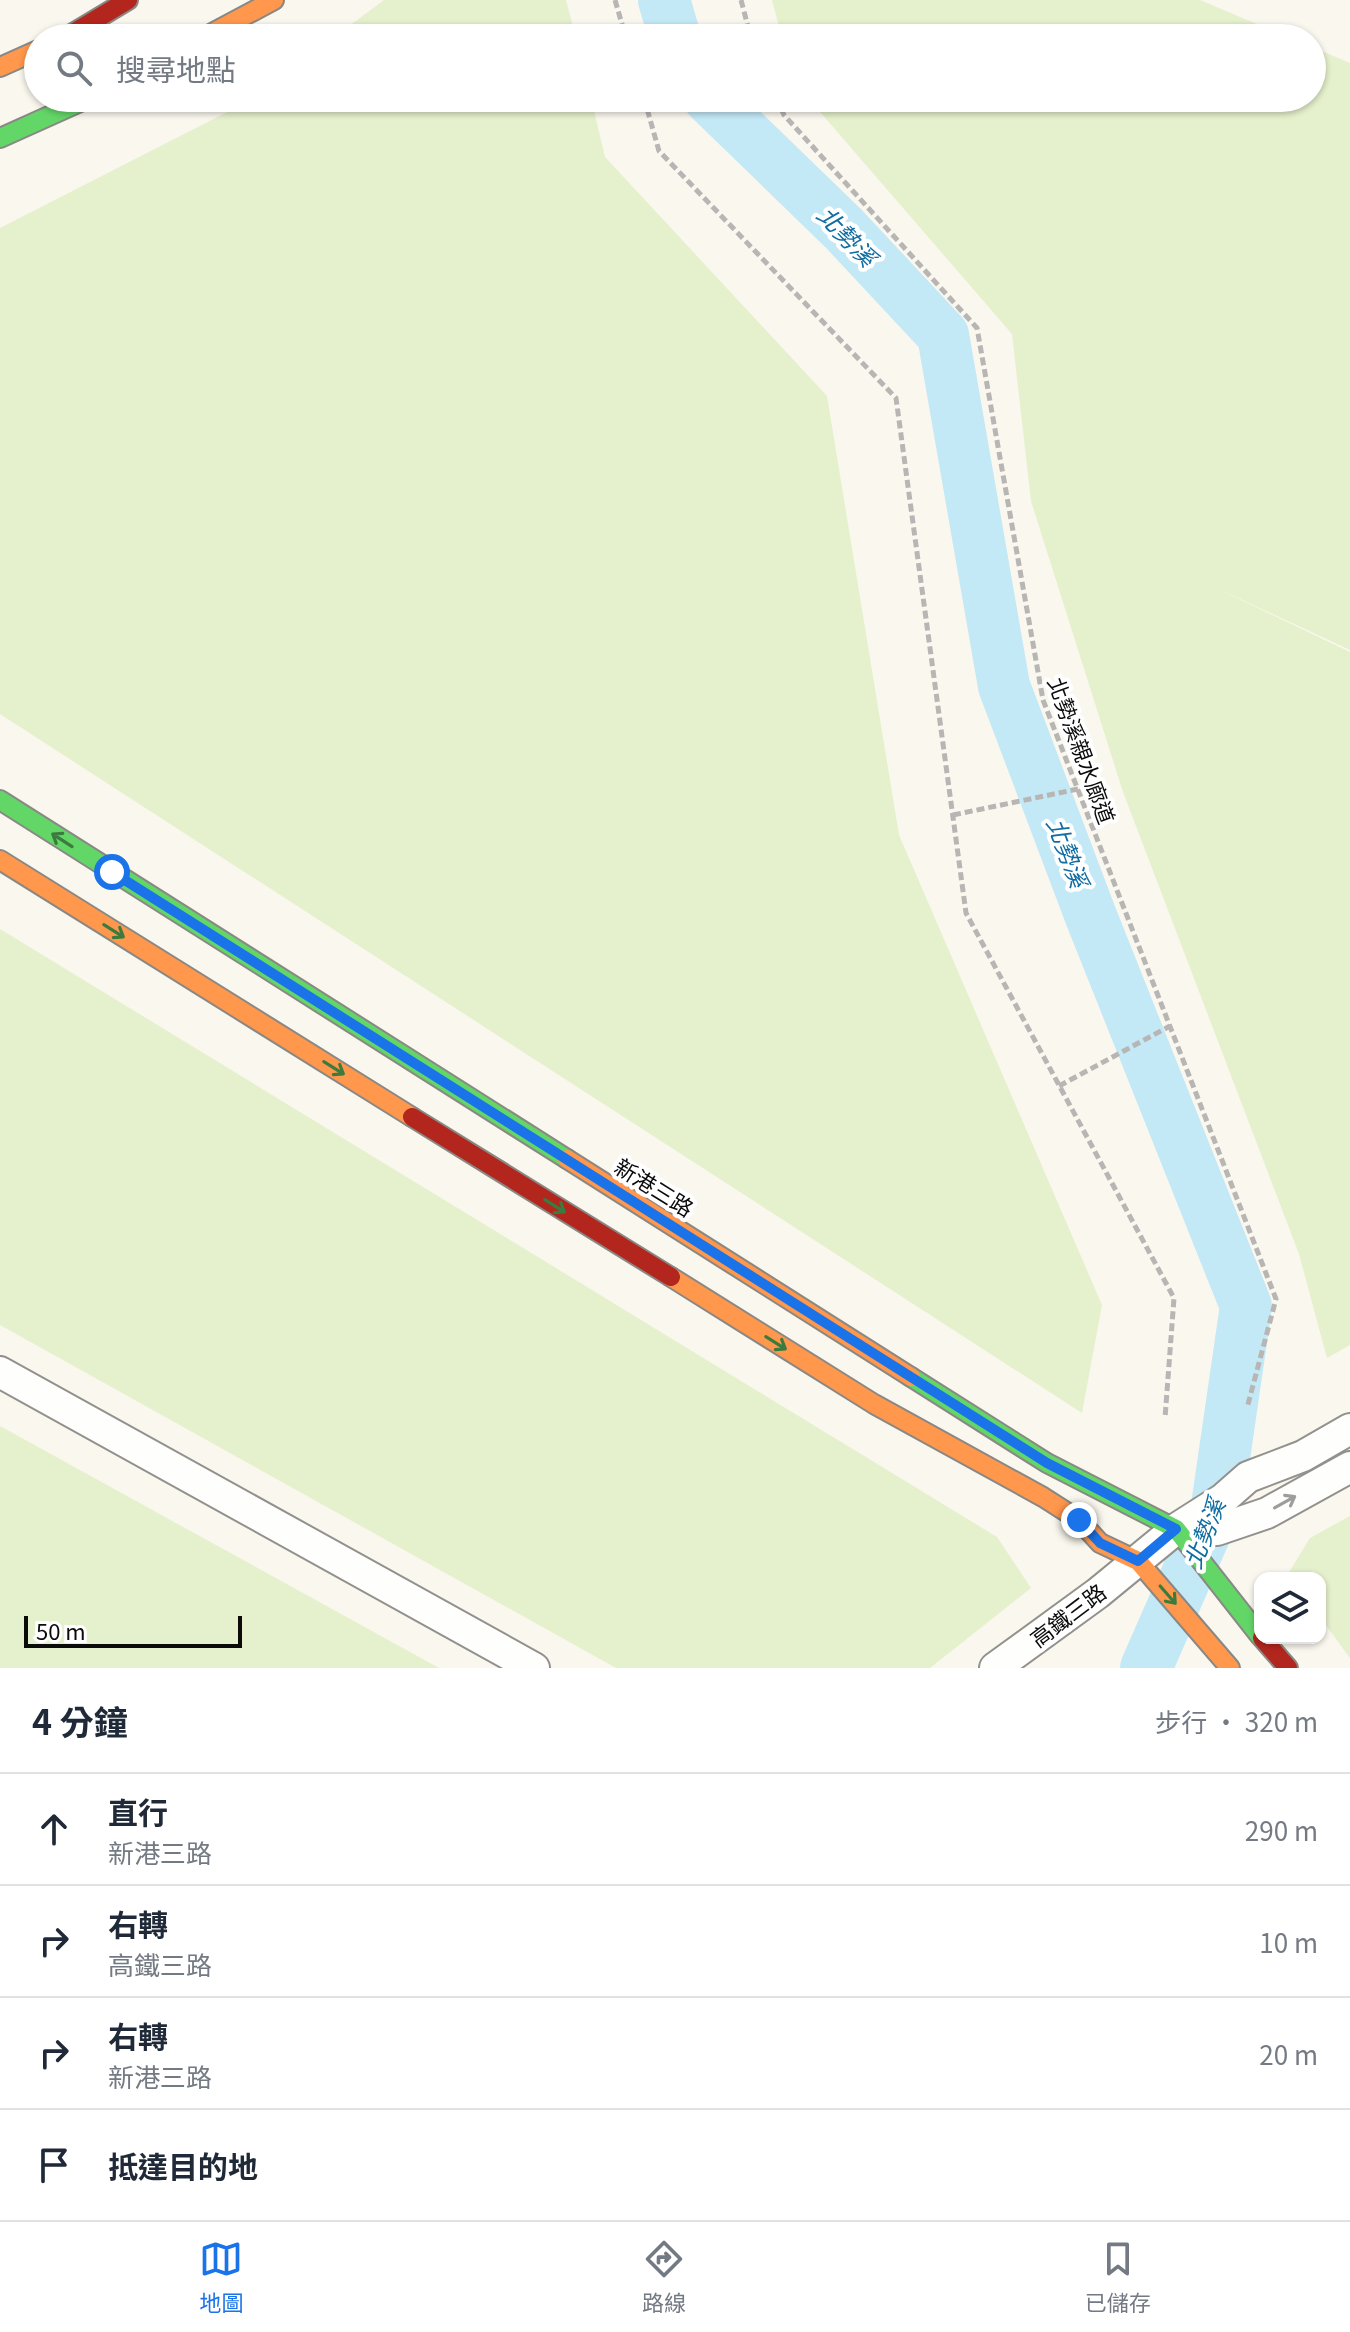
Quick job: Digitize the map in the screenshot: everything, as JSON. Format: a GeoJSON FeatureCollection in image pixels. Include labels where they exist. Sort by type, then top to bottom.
{"type":"FeatureCollection","features":[{"type":"Feature","properties":{"kind":"street"},"geometry":{"type":"LineString","coordinates":[[88,24],[128,0]]}},
{"type":"Feature","properties":{"kind":"street"},"geometry":{"type":"LineString","coordinates":[[229,24],[274,0]]}},
{"type":"Feature","properties":{"kind":"street"},"geometry":{"type":"LineString","coordinates":[[0,67],[24,56]]}},
{"type":"Feature","properties":{"kind":"street"},"geometry":{"type":"LineString","coordinates":[[0,138],[58,112]]}},
{"type":"Feature","properties":{"kind":"street","name":"新港三路"},"geometry":{"type":"LineString","coordinates":[[0,800],[1047,1463],[1176,1529],[1254,1628]]}},
{"type":"Feature","properties":{"kind":"street"},"geometry":{"type":"LineString","coordinates":[[0,860],[874,1404],[1079,1520],[1100,1543],[1138,1561],[1230,1668]]}},
{"type":"Feature","properties":{"kind":"street"},"geometry":{"type":"LineString","coordinates":[[0,1372],[534,1668]]}},
{"type":"Feature","properties":{"kind":"street","name":"高鐵三路"},"geometry":{"type":"LineString","coordinates":[[995,1668],[1176,1529],[1223,1499],[1248,1477],[1303,1456],[1350,1429]]}},
{"type":"Feature","properties":{"kind":"street"},"geometry":{"type":"LineString","coordinates":[[1176,1529],[1217,1530],[1267,1513],[1350,1467]]}},
{"type":"Feature","properties":{"kind":"street","name":"新港三路"},"geometry":{"type":"LineString","coordinates":[[1267,1644],[1288,1668]]}},
{"type":"Feature","properties":{"kind":"path"},"geometry":{"type":"LineString","coordinates":[[615,0],[622,24]]}},
{"type":"Feature","properties":{"kind":"path"},"geometry":{"type":"LineString","coordinates":[[741,0],[747,24]]}},
{"type":"Feature","properties":{"kind":"path"},"geometry":{"type":"LineString","coordinates":[[648,112],[659,151],[896,398],[966,913],[1174,1298],[1165,1418]]}},
{"type":"Feature","properties":{"kind":"path","name":"北勢溪親水廊道"},"geometry":{"type":"LineString","coordinates":[[783,112],[977,328],[1043,700],[1276,1299],[1247,1408]]}},
{"type":"Feature","properties":{"kind":"path"},"geometry":{"type":"LineString","coordinates":[[953,815],[1078,789]]}},
{"type":"Feature","properties":{"kind":"path"},"geometry":{"type":"LineString","coordinates":[[1059,1086],[1170,1026]]}},
{"type":"Feature","properties":{"kind":"green space"},"geometry":{"type":"Polygon","coordinates":[[[384,0],[566,0],[572,24],[352,24],[384,0]]]}},
{"type":"Feature","properties":{"kind":"green space"},"geometry":{"type":"Polygon","coordinates":[[[772,0],[1200,0],[1257,24],[778,24],[772,0]]]}},
{"type":"Feature","properties":{"kind":"green space"},"geometry":{"type":"Polygon","coordinates":[[[1326,53],[1350,63],[1350,650],[1210,585],[1350,652],[1350,1345],[1327,1358],[1299,1254],[1123,792],[1031,501],[1012,334],[820,112],[1326,112],[1326,53]]]}},
{"type":"Feature","properties":{"kind":"green space"},"geometry":{"type":"Polygon","coordinates":[[[227,112],[594,112],[605,157],[827,396],[899,835],[1102,1305],[1082,1413],[0,714],[0,228],[227,112]]]}},
{"type":"Feature","properties":{"kind":"green space"},"geometry":{"type":"Polygon","coordinates":[[[0,929],[997,1537],[1031,1588],[930,1668],[616,1668],[0,1325],[0,929]]]}},
{"type":"Feature","properties":{"kind":"green space"},"geometry":{"type":"Polygon","coordinates":[[[0,1426],[439,1668],[0,1668],[0,1426]]]}},
{"type":"Feature","properties":{"kind":"green space"},"geometry":{"type":"Polygon","coordinates":[[[1350,1516],[1350,1658],[1326,1625],[1326,1572],[1289,1572],[1310,1538],[1350,1516]]]}},
{"type":"Feature","properties":{"kind":"waterway","name":"北勢溪"},"geometry":{"type":"LineString","coordinates":[[664,0],[671,24]]}},
{"type":"Feature","properties":{"kind":"waterway","name":"北勢溪"},"geometry":{"type":"LineString","coordinates":[[723,112],[844,229],[943,335],[1004,686],[1090,914],[1246,1306],[1217,1506],[1146,1668]]}},
{"type":"Feature","properties":{"kind":"traffic: fast"},"geometry":{"type":"LineString","coordinates":[[0,138],[58,112]]}},
{"type":"Feature","properties":{"kind":"traffic: fast"},"geometry":{"type":"LineString","coordinates":[[0,800],[567,1159]]}},
{"type":"Feature","properties":{"kind":"traffic: fast"},"geometry":{"type":"LineString","coordinates":[[911,1377],[1047,1463],[1176,1529],[1254,1628]]}},
{"type":"Feature","properties":{"kind":"traffic: slow"},"geometry":{"type":"LineString","coordinates":[[229,24],[274,0]]}},
{"type":"Feature","properties":{"kind":"traffic: slow"},"geometry":{"type":"LineString","coordinates":[[0,67],[24,56]]}},
{"type":"Feature","properties":{"kind":"traffic: slow"},"geometry":{"type":"LineString","coordinates":[[0,860],[412,1117]]}},
{"type":"Feature","properties":{"kind":"traffic: slow"},"geometry":{"type":"LineString","coordinates":[[567,1159],[911,1377]]}},
{"type":"Feature","properties":{"kind":"traffic: slow"},"geometry":{"type":"LineString","coordinates":[[671,1277],[874,1404],[1043,1497],[1079,1520],[1100,1543],[1138,1561],[1230,1668]]}},
{"type":"Feature","properties":{"kind":"traffic: jam"},"geometry":{"type":"LineString","coordinates":[[88,24],[128,0]]}},
{"type":"Feature","properties":{"kind":"traffic: jam"},"geometry":{"type":"LineString","coordinates":[[412,1117],[671,1277]]}},
{"type":"Feature","properties":{"kind":"traffic: jam"},"geometry":{"type":"LineString","coordinates":[[1267,1644],[1288,1668]]}},
{"type":"Feature","properties":{"kind":"route"},"geometry":{"type":"LineString","coordinates":[[112,872],[1047,1463],[1176,1529],[1138,1561],[1100,1543],[1079,1520]]}}]}
